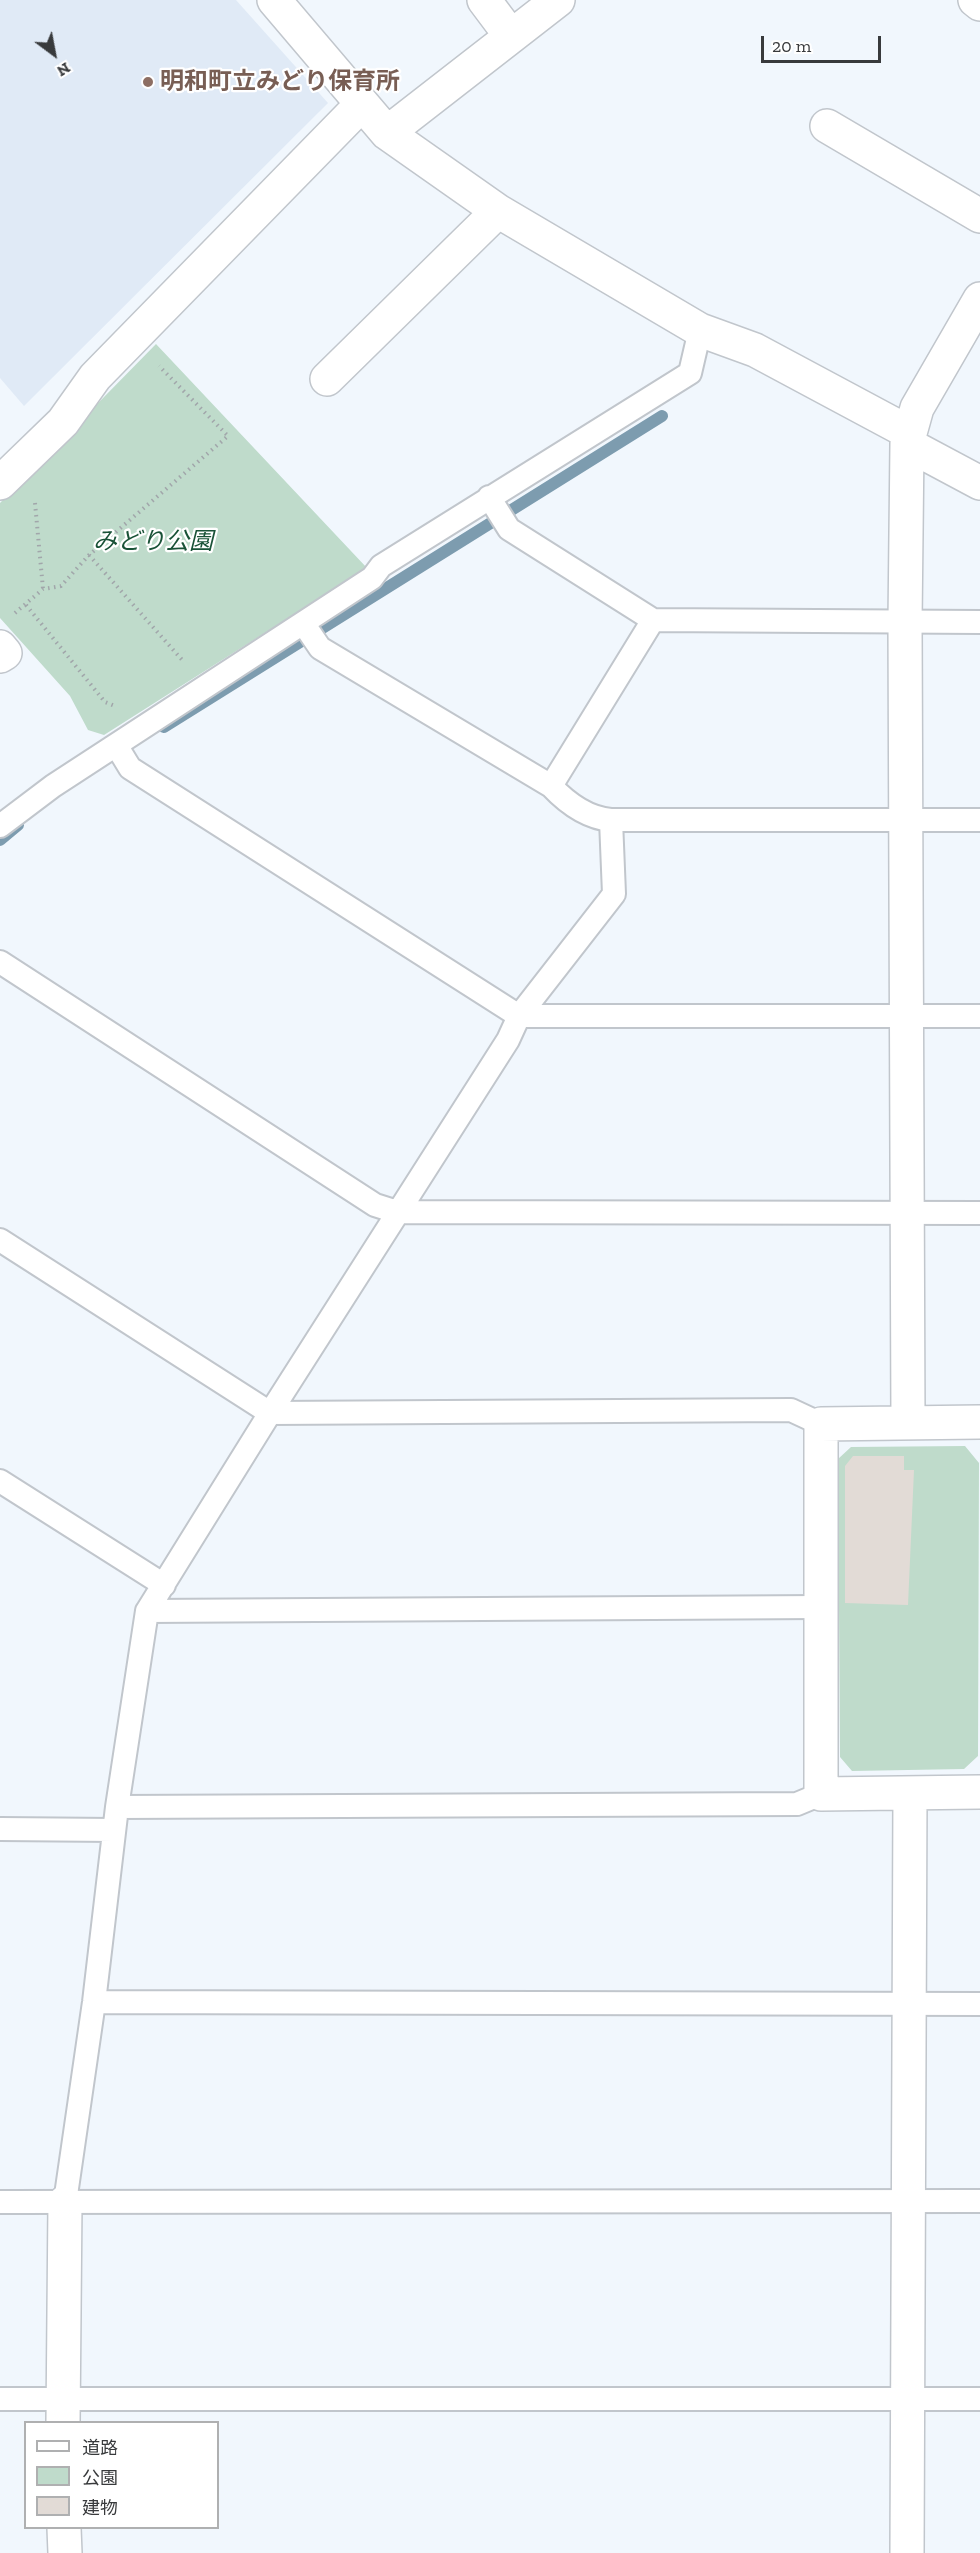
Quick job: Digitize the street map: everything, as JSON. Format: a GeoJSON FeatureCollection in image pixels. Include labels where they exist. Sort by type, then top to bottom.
{"type":"FeatureCollection","features":[{"type":"Feature","properties":{"kind":"street"},"geometry":{"type":"LineString","coordinates":[[274,0],[387,133],[498,211],[700,330],[754,350],[909,438],[980,483]]}},
{"type":"Feature","properties":{"kind":"street"},"geometry":{"type":"LineString","coordinates":[[484,0],[511,36]]}},
{"type":"Feature","properties":{"kind":"street"},"geometry":{"type":"LineString","coordinates":[[387,133],[558,0]]}},
{"type":"Feature","properties":{"kind":"street"},"geometry":{"type":"LineString","coordinates":[[975,0],[980,4]]}},
{"type":"Feature","properties":{"kind":"street"},"geometry":{"type":"LineString","coordinates":[[0,483],[63,422],[95,377],[362,104]]}},
{"type":"Feature","properties":{"kind":"street"},"geometry":{"type":"LineString","coordinates":[[827,126],[980,216]]}},
{"type":"Feature","properties":{"kind":"street"},"geometry":{"type":"LineString","coordinates":[[327,379],[498,211]]}},
{"type":"Feature","properties":{"kind":"street"},"geometry":{"type":"LineString","coordinates":[[908,1422],[905,622],[909,438],[917,408],[980,299]]}},
{"type":"Feature","properties":{"kind":"street"},"geometry":{"type":"LineString","coordinates":[[0,656],[5,653],[4,632]]}},
{"type":"Feature","properties":{"kind":"street"},"geometry":{"type":"LineString","coordinates":[[980,1422],[821,1424],[820,1607],[821,1794],[980,1792]]}},
{"type":"Feature","properties":{"kind":"street"},"geometry":{"type":"LineString","coordinates":[[907,2553],[909,1793]]}},
{"type":"Feature","properties":{"kind":"street"},"geometry":{"type":"LineString","coordinates":[[63,2411],[65,2202]]}},
{"type":"Feature","properties":{"kind":"street"},"geometry":{"type":"LineString","coordinates":[[64,2529],[65,2553]]}},
{"type":"Feature","properties":{"kind":"lane"},"geometry":{"type":"LineString","coordinates":[[0,826],[53,786],[372,578],[381,566],[690,373],[700,330]]}},
{"type":"Feature","properties":{"kind":"lane"},"geometry":{"type":"LineString","coordinates":[[489,497],[509,529],[653,621],[980,622]]}},
{"type":"Feature","properties":{"kind":"lane"},"geometry":{"type":"LineString","coordinates":[[551,786],[653,621]]}},
{"type":"Feature","properties":{"kind":"lane"},"geometry":{"type":"LineString","coordinates":[[303,623],[320,648],[551,786],[561,797],[595,819],[980,820]]}},
{"type":"Feature","properties":{"kind":"lane"},"geometry":{"type":"LineString","coordinates":[[116,745],[130,768],[519,1016],[980,1016]]}},
{"type":"Feature","properties":{"kind":"lane"},"geometry":{"type":"LineString","coordinates":[[65,2202],[94,2002],[117,1807],[147,1611],[397,1212],[508,1040],[519,1016],[614,894],[611,820]]}},
{"type":"Feature","properties":{"kind":"lane"},"geometry":{"type":"LineString","coordinates":[[0,962],[375,1205],[397,1212],[980,1214]]}},
{"type":"Feature","properties":{"kind":"lane"},"geometry":{"type":"LineString","coordinates":[[0,1240],[270,1413],[791,1410],[821,1424]]}},
{"type":"Feature","properties":{"kind":"lane"},"geometry":{"type":"LineString","coordinates":[[0,1481],[164,1585]]}},
{"type":"Feature","properties":{"kind":"lane"},"geometry":{"type":"LineString","coordinates":[[147,1611],[820,1607]]}},
{"type":"Feature","properties":{"kind":"lane"},"geometry":{"type":"LineString","coordinates":[[117,1807],[797,1804],[821,1794]]}},
{"type":"Feature","properties":{"kind":"lane"},"geometry":{"type":"LineString","coordinates":[[0,1829],[114,1830]]}},
{"type":"Feature","properties":{"kind":"lane"},"geometry":{"type":"LineString","coordinates":[[94,2002],[980,2004]]}},
{"type":"Feature","properties":{"kind":"lane"},"geometry":{"type":"LineString","coordinates":[[0,2202],[980,2201]]}},
{"type":"Feature","properties":{"kind":"lane"},"geometry":{"type":"LineString","coordinates":[[0,2399],[63,2411],[980,2399]]}},
{"type":"Feature","properties":{"kind":"path"},"geometry":{"type":"LineString","coordinates":[[4,632],[26,605],[43,589],[61,586],[89,555],[228,436],[160,365],[153,373]]}},
{"type":"Feature","properties":{"kind":"path"},"geometry":{"type":"LineString","coordinates":[[34,495],[43,589]]}},
{"type":"Feature","properties":{"kind":"path"},"geometry":{"type":"LineString","coordinates":[[89,555],[205,687]]}},
{"type":"Feature","properties":{"kind":"path"},"geometry":{"type":"LineString","coordinates":[[26,605],[105,702],[117,707]]}},
{"type":"Feature","properties":{"kind":"path"},"geometry":{"type":"LineString","coordinates":[[173,668],[183,661]]}},
{"type":"Feature","properties":{"kind":"shaded area"},"geometry":{"type":"Polygon","coordinates":[[[0,0],[236,0],[328,103],[24,406],[0,378],[0,0]]]}},
{"type":"Feature","properties":{"kind":"green space","name":"みどり公園"},"geometry":{"type":"Polygon","coordinates":[[[156,344],[367,568],[104,735],[88,730],[70,696],[0,618],[0,503],[156,344]]]}},
{"type":"Feature","properties":{"kind":"green space"},"geometry":{"type":"Polygon","coordinates":[[[965,1446],[979,1463],[978,1756],[964,1769],[852,1771],[840,1757],[838,1459],[851,1447],[965,1446]]]}},
{"type":"Feature","properties":{"kind":"building"},"geometry":{"type":"Polygon","coordinates":[[[853,1456],[904,1456],[904,1470],[914,1470],[908,1605],[845,1603],[845,1466],[853,1456]]]}},
{"type":"Feature","properties":{"kind":"waterway"},"geometry":{"type":"LineString","coordinates":[[164,727],[662,416]]}},
{"type":"Feature","properties":{"kind":"waterway"},"geometry":{"type":"LineString","coordinates":[[0,840],[18,825]]}},
{"type":"Feature","properties":{"kind":"place","name":"明和町立みどり保育所"},"geometry":{"type":"Point","coordinates":[148,82]}}]}
